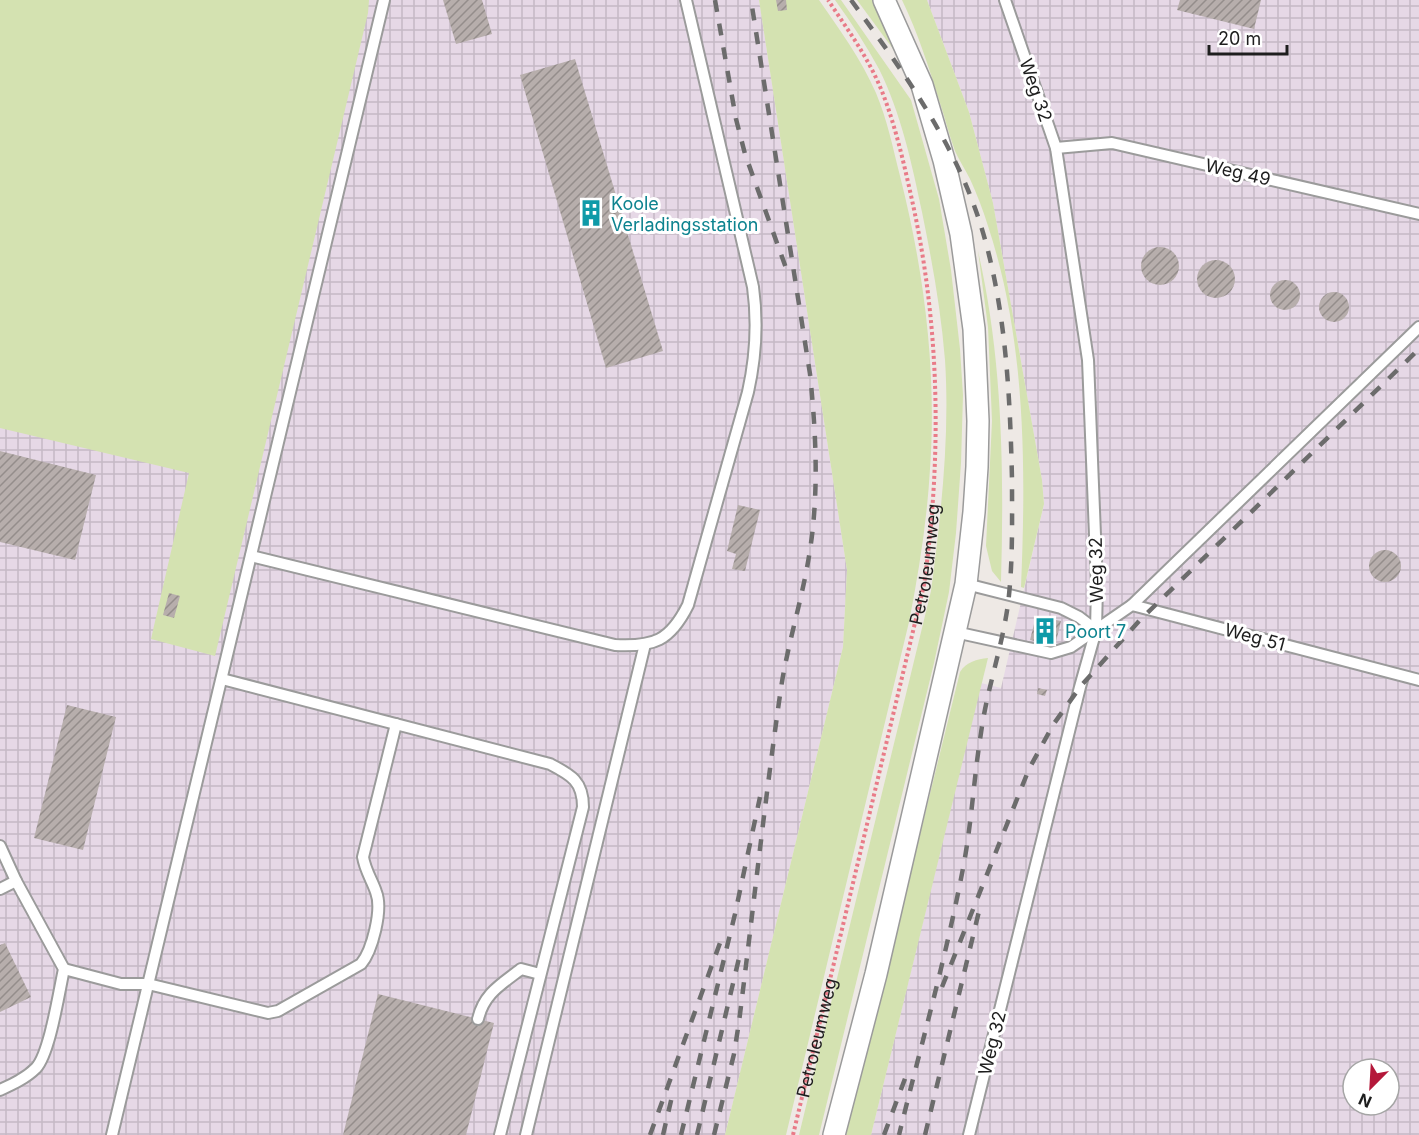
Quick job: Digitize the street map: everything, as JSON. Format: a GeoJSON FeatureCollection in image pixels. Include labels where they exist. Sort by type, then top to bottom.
{"type":"FeatureCollection","features":[{"type":"Feature","properties":{"kind":"street"},"geometry":{"type":"LineString","coordinates":[[834,1135],[876,974],[966,584],[974,512],[978,421],[974,328],[961,234],[922,85],[884,0]]}},
{"type":"Feature","properties":{"kind":"lane"},"geometry":{"type":"LineString","coordinates":[[112,1135],[384,0]]}},
{"type":"Feature","properties":{"kind":"lane"},"geometry":{"type":"LineString","coordinates":[[251,556],[615,645],[639,646],[660,640],[678,625],[688,605],[752,373],[756,333],[753,287],[686,0]]}},
{"type":"Feature","properties":{"kind":"lane","name":"Weg 32"},"geometry":{"type":"LineString","coordinates":[[969,1135],[1096,630],[1097,585],[1088,360],[1056,148],[1005,0]]}},
{"type":"Feature","properties":{"kind":"lane","name":"Weg 49"},"geometry":{"type":"LineString","coordinates":[[1056,148],[1112,143],[1419,214]]}},
{"type":"Feature","properties":{"kind":"lane"},"geometry":{"type":"LineString","coordinates":[[955,632],[1051,653],[1071,647],[1132,605],[1419,327]]}},
{"type":"Feature","properties":{"kind":"lane"},"geometry":{"type":"LineString","coordinates":[[966,584],[1061,608],[1079,617],[1096,630]]}},
{"type":"Feature","properties":{"kind":"lane","name":"Weg 51"},"geometry":{"type":"LineString","coordinates":[[1132,605],[1419,681]]}},
{"type":"Feature","properties":{"kind":"lane"},"geometry":{"type":"LineString","coordinates":[[526,1135],[645,644]]}},
{"type":"Feature","properties":{"kind":"lane"},"geometry":{"type":"LineString","coordinates":[[222,680],[550,764],[577,782],[583,793],[582,807],[500,1135]]}},
{"type":"Feature","properties":{"kind":"lane"},"geometry":{"type":"LineString","coordinates":[[64,969],[121,984],[148,984],[268,1013],[278,1011],[361,964],[367,957],[379,904],[377,893],[365,869],[363,857],[396,724]]}},
{"type":"Feature","properties":{"kind":"lane"},"geometry":{"type":"LineString","coordinates":[[0,846],[16,881],[64,969],[45,1052],[37,1067],[20,1080],[0,1090]]}},
{"type":"Feature","properties":{"kind":"lane"},"geometry":{"type":"LineString","coordinates":[[0,889],[16,881]]}},
{"type":"Feature","properties":{"kind":"lane"},"geometry":{"type":"LineString","coordinates":[[478,1019],[481,1006],[488,995],[522,969],[540,974]]}},
{"type":"Feature","properties":{"kind":"path","name":"Petroleumweg"},"geometry":{"type":"LineString","coordinates":[[793,1135],[924,585],[931,533],[936,457],[936,384],[931,310],[921,239],[904,164],[883,93],[856,42],[828,0]]}},
{"type":"Feature","properties":{"kind":"shaded area"},"geometry":{"type":"Polygon","coordinates":[[[0,0],[759,0],[847,570],[843,647],[725,1135],[0,1135],[0,0]]]}},
{"type":"Feature","properties":{"kind":"shaded area"},"geometry":{"type":"Polygon","coordinates":[[[927,0],[1419,0],[1419,1135],[871,1135],[981,683],[1001,688],[1044,504],[1042,480],[993,203],[969,112],[927,0]]]}},
{"type":"Feature","properties":{"kind":"green space"},"geometry":{"type":"Polygon","coordinates":[[[0,0],[369,0],[368,13],[215,656],[151,639],[189,473],[0,428],[0,0]]]}},
{"type":"Feature","properties":{"kind":"green space"},"geometry":{"type":"Polygon","coordinates":[[[759,0],[819,0],[857,57],[876,93],[887,123],[900,176],[922,284],[930,358],[932,432],[925,527],[909,622],[786,1135],[725,1135],[843,647],[847,570],[759,0]]]}},
{"type":"Feature","properties":{"kind":"green space"},"geometry":{"type":"Polygon","coordinates":[[[835,0],[841,0],[911,100],[939,199],[951,270],[960,349],[963,395],[961,463],[949,592],[934,663],[819,1135],[799,1135],[931,591],[941,505],[946,417],[945,360],[939,304],[922,212],[905,139],[894,103],[879,69],[835,0]]]}},
{"type":"Feature","properties":{"kind":"green space"},"geometry":{"type":"Polygon","coordinates":[[[857,0],[874,0],[896,53],[857,0]]]}},
{"type":"Feature","properties":{"kind":"green space"},"geometry":{"type":"Polygon","coordinates":[[[902,0],[927,0],[969,112],[993,203],[1042,480],[1044,504],[1024,588],[1021,587],[1023,450],[1021,405],[1010,314],[1001,270],[984,214],[970,179],[955,151],[923,51],[902,0]]]}},
{"type":"Feature","properties":{"kind":"green space"},"geometry":{"type":"Polygon","coordinates":[[[978,251],[993,333],[1000,416],[1001,582],[992,571],[986,546],[992,421],[988,327],[978,251]]]}},
{"type":"Feature","properties":{"kind":"green space"},"geometry":{"type":"Polygon","coordinates":[[[988,658],[871,1135],[846,1135],[960,672],[972,662],[988,658]]]}},
{"type":"Feature","properties":{"kind":"building"},"geometry":{"type":"Polygon","coordinates":[[[443,0],[482,0],[492,34],[456,44],[443,0]]]}},
{"type":"Feature","properties":{"kind":"building"},"geometry":{"type":"Polygon","coordinates":[[[776,0],[786,0],[787,10],[778,11],[776,0]]]}},
{"type":"Feature","properties":{"kind":"building"},"geometry":{"type":"Polygon","coordinates":[[[1180,0],[1261,0],[1254,29],[1177,10],[1180,0]]]}},
{"type":"Feature","properties":{"kind":"building","name":"Koole Verladingsstation"},"geometry":{"type":"Polygon","coordinates":[[[575,59],[663,351],[606,368],[520,75],[575,59]]]}},
{"type":"Feature","properties":{"kind":"building"},"geometry":{"type":"Polygon","coordinates":[[[1160,247],[1173,253],[1179,266],[1173,279],[1160,285],[1147,279],[1141,266],[1147,253],[1160,247]]]}},
{"type":"Feature","properties":{"kind":"building"},"geometry":{"type":"Polygon","coordinates":[[[1216,260],[1229,266],[1235,279],[1229,292],[1216,298],[1203,292],[1197,279],[1203,266],[1216,260]]]}},
{"type":"Feature","properties":{"kind":"building"},"geometry":{"type":"Polygon","coordinates":[[[1285,280],[1296,284],[1300,295],[1296,306],[1285,310],[1274,306],[1270,295],[1274,284],[1285,280]]]}},
{"type":"Feature","properties":{"kind":"building"},"geometry":{"type":"Polygon","coordinates":[[[1334,292],[1345,296],[1349,307],[1345,318],[1334,322],[1323,318],[1319,307],[1323,296],[1334,292]]]}},
{"type":"Feature","properties":{"kind":"building"},"geometry":{"type":"Polygon","coordinates":[[[0,451],[96,475],[75,560],[0,542],[0,451]]]}},
{"type":"Feature","properties":{"kind":"building"},"geometry":{"type":"Polygon","coordinates":[[[738,505],[760,510],[745,571],[732,569],[736,554],[727,551],[738,505]]]}},
{"type":"Feature","properties":{"kind":"building"},"geometry":{"type":"Polygon","coordinates":[[[1385,550],[1397,554],[1401,566],[1397,578],[1385,582],[1373,578],[1369,566],[1373,554],[1385,550]]]}},
{"type":"Feature","properties":{"kind":"building"},"geometry":{"type":"Polygon","coordinates":[[[169,593],[180,596],[174,618],[163,615],[169,593]]]}},
{"type":"Feature","properties":{"kind":"building","name":"Poort 7"},"geometry":{"type":"Polygon","coordinates":[[[1036,616],[1061,621],[1055,646],[1030,640],[1036,616]]]}},
{"type":"Feature","properties":{"kind":"building"},"geometry":{"type":"Polygon","coordinates":[[[1038,688],[1047,690],[1045,696],[1037,694],[1038,688]]]}},
{"type":"Feature","properties":{"kind":"building"},"geometry":{"type":"Polygon","coordinates":[[[67,705],[116,717],[83,850],[34,838],[67,705]]]}},
{"type":"Feature","properties":{"kind":"building"},"geometry":{"type":"Polygon","coordinates":[[[5,943],[31,997],[0,1012],[0,945],[5,943]]]}},
{"type":"Feature","properties":{"kind":"building"},"geometry":{"type":"Polygon","coordinates":[[[378,994],[494,1023],[466,1135],[343,1135],[378,994]]]}},
{"type":"Feature","properties":{"kind":"railway"},"geometry":{"type":"LineString","coordinates":[[715,0],[736,119],[745,154],[786,268]]}},
{"type":"Feature","properties":{"kind":"railway"},"geometry":{"type":"LineString","coordinates":[[714,1135],[734,1054],[781,688],[804,585],[813,528],[816,484],[810,374],[751,0]]}},
{"type":"Feature","properties":{"kind":"railway"},"geometry":{"type":"LineString","coordinates":[[851,0],[908,80],[942,136],[970,195],[981,226],[996,288],[1005,351],[1010,415],[1012,526],[1008,604],[984,717],[967,847],[957,897],[899,1135]]}},
{"type":"Feature","properties":{"kind":"railway"},"geometry":{"type":"LineString","coordinates":[[942,987],[1029,769],[1053,725],[1080,687],[1140,620],[1419,349]]}},
{"type":"Feature","properties":{"kind":"railway"},"geometry":{"type":"LineString","coordinates":[[681,1135],[735,914],[760,797]]}},
{"type":"Feature","properties":{"kind":"railway"},"geometry":{"type":"LineString","coordinates":[[925,1135],[980,907]]}},
{"type":"Feature","properties":{"kind":"railway"},"geometry":{"type":"LineString","coordinates":[[650,1135],[720,943]]}},
{"type":"Feature","properties":{"kind":"railway"},"geometry":{"type":"LineString","coordinates":[[697,1135],[740,954]]}},
{"type":"Feature","properties":{"kind":"railway"},"geometry":{"type":"LineString","coordinates":[[884,1135],[906,1076]]}},
{"type":"Feature","properties":{"kind":"railway"},"geometry":{"type":"LineString","coordinates":[[663,1135],[673,1092]]}},
{"type":"Feature","properties":{"kind":"place","name":"Koole Verladingsstation"},"geometry":{"type":"Point","coordinates":[591,213]}},
{"type":"Feature","properties":{"kind":"place","name":"Poort 7"},"geometry":{"type":"Point","coordinates":[1045,631]}}]}
